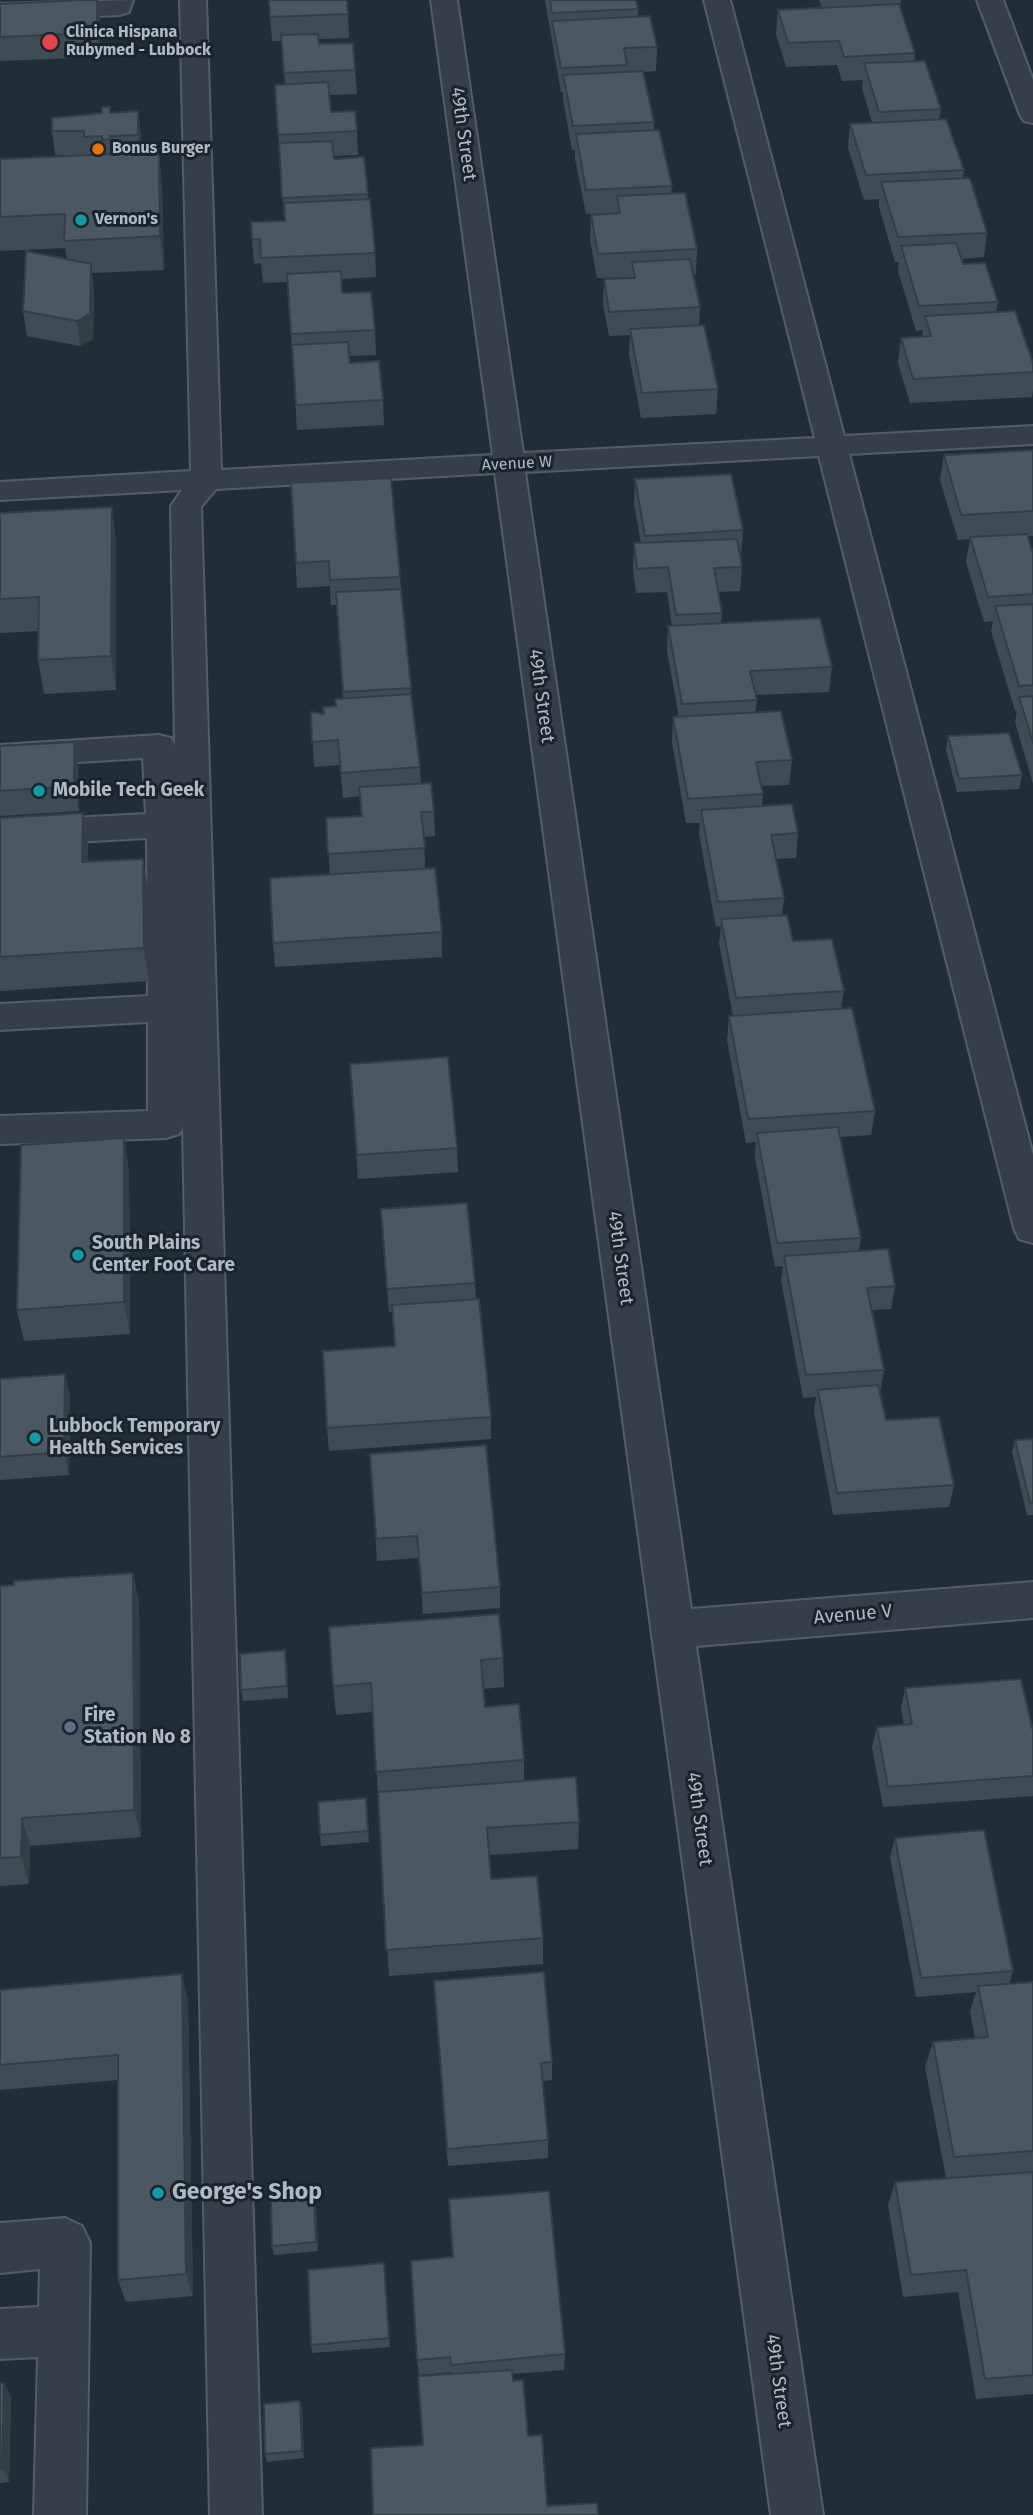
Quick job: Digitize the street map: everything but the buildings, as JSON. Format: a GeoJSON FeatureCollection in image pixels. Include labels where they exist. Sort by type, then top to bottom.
{"type":"FeatureCollection","features":[{"type":"Feature","properties":{"kind":"street"},"geometry":{"type":"LineString","coordinates":[[0,12],[120,7],[120,0]]}},
{"type":"Feature","properties":{"kind":"street"},"geometry":{"type":"LineString","coordinates":[[193,0],[206,481],[186,506],[178,787],[183,1049],[236,2515]]}},
{"type":"Feature","properties":{"kind":"street","name":"49th Street"},"geometry":{"type":"LineString","coordinates":[[444,0],[797,2515]]}},
{"type":"Feature","properties":{"kind":"street"},"geometry":{"type":"LineString","coordinates":[[717,0],[1033,1228]]}},
{"type":"Feature","properties":{"kind":"street"},"geometry":{"type":"LineString","coordinates":[[990,0],[1033,116]]}},
{"type":"Feature","properties":{"kind":"street","name":"Avenue W"},"geometry":{"type":"LineString","coordinates":[[0,491],[1033,435]]}},
{"type":"Feature","properties":{"kind":"street"},"geometry":{"type":"LineString","coordinates":[[0,756],[159,746],[178,787],[164,825],[166,1008],[183,1049],[166,1124],[0,1130]]}},
{"type":"Feature","properties":{"kind":"street"},"geometry":{"type":"LineString","coordinates":[[0,834],[164,825]]}},
{"type":"Feature","properties":{"kind":"street"},"geometry":{"type":"LineString","coordinates":[[0,1017],[166,1008]]}},
{"type":"Feature","properties":{"kind":"street","name":"Avenue V"},"geometry":{"type":"LineString","coordinates":[[673,1629],[1033,1600]]}},
{"type":"Feature","properties":{"kind":"street"},"geometry":{"type":"LineString","coordinates":[[0,2248],[65,2243],[60,2515]]}},
{"type":"Feature","properties":{"kind":"street"},"geometry":{"type":"LineString","coordinates":[[0,2334],[65,2330]]}},
{"type":"Feature","properties":{"kind":"place","name":"Clinica Hispana Rubymed - Lubbock"},"geometry":{"type":"Point","coordinates":[50,42]}},
{"type":"Feature","properties":{"kind":"place","name":"Bonus Burger"},"geometry":{"type":"Point","coordinates":[98,149]}},
{"type":"Feature","properties":{"kind":"place","name":"Vernon's"},"geometry":{"type":"Point","coordinates":[81,220]}},
{"type":"Feature","properties":{"kind":"place","name":"Mobile Tech Geek"},"geometry":{"type":"Point","coordinates":[39,791]}},
{"type":"Feature","properties":{"kind":"place","name":"South Plains Center Foot Care"},"geometry":{"type":"Point","coordinates":[78,1255]}},
{"type":"Feature","properties":{"kind":"place","name":"Lubbock Temporary Health Services"},"geometry":{"type":"Point","coordinates":[35,1438]}},
{"type":"Feature","properties":{"kind":"place","name":"Fire Station No 8"},"geometry":{"type":"Point","coordinates":[70,1727]}},
{"type":"Feature","properties":{"kind":"place","name":"George's Shop"},"geometry":{"type":"Point","coordinates":[158,2193]}}]}
